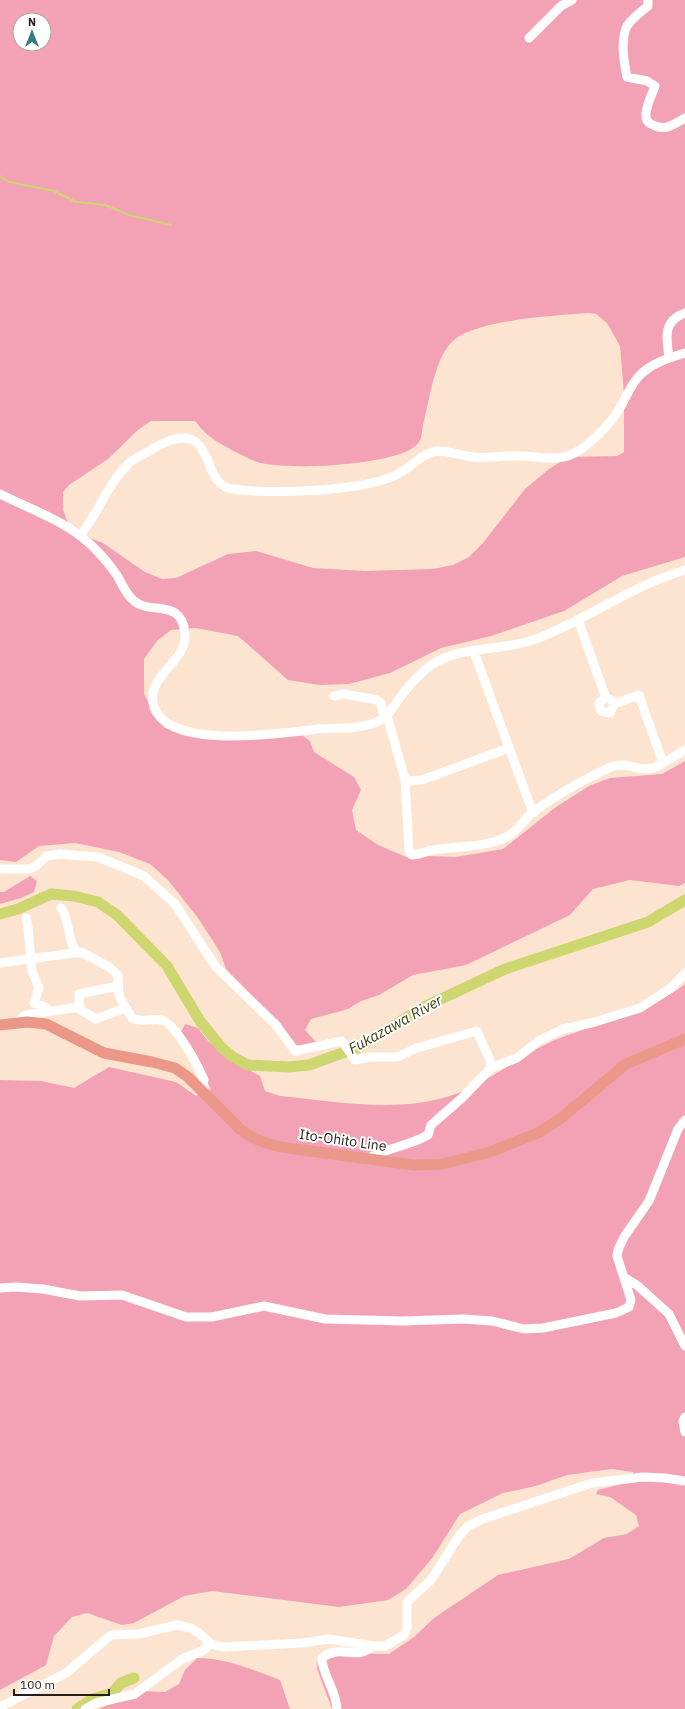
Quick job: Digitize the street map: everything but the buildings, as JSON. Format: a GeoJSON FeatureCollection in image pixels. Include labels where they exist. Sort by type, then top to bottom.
{"type":"FeatureCollection","features":[{"type":"Feature","properties":{"kind":"main road","name":"Ito-Ohito Line"},"geometry":{"type":"LineString","coordinates":[[0,1025],[17,1022],[37,1022],[46,1024],[104,1053],[175,1068],[182,1072],[240,1129],[255,1139],[280,1147],[414,1165],[442,1164],[513,1145],[548,1127],[626,1064],[685,1039]]}},
{"type":"Feature","properties":{"kind":"street"},"geometry":{"type":"LineString","coordinates":[[529,38],[561,6],[572,0]]}},
{"type":"Feature","properties":{"kind":"street"},"geometry":{"type":"LineString","coordinates":[[648,0],[648,6],[627,27],[624,41],[627,77],[647,81],[655,86],[646,111],[648,123],[663,129],[670,127],[685,118]]}},
{"type":"Feature","properties":{"kind":"street"},"geometry":{"type":"LineString","coordinates":[[669,357],[667,335],[670,324],[674,318],[685,313]]}},
{"type":"Feature","properties":{"kind":"street"},"geometry":{"type":"LineString","coordinates":[[80,536],[130,462],[165,442],[181,438],[191,439],[200,446],[215,478],[230,489],[317,490],[367,485],[397,475],[424,456],[434,451],[444,451],[475,458],[517,456],[541,458],[568,456],[592,440],[612,419],[621,406],[628,388],[642,373],[669,357],[685,353]]}},
{"type":"Feature","properties":{"kind":"street"},"geometry":{"type":"LineString","coordinates":[[0,494],[59,521],[80,536],[97,550],[114,570],[133,600],[144,606],[169,609],[178,616],[182,622],[185,634],[182,648],[154,686],[152,695],[154,706],[157,713],[166,722],[174,727],[212,735],[248,735],[371,724],[385,717],[426,668],[445,658],[523,644],[578,620],[644,586],[685,570]]}},
{"type":"Feature","properties":{"kind":"street"},"geometry":{"type":"LineString","coordinates":[[578,620],[610,701],[639,695],[663,763]]}},
{"type":"Feature","properties":{"kind":"street"},"geometry":{"type":"LineString","coordinates":[[474,652],[533,813]]}},
{"type":"Feature","properties":{"kind":"street"},"geometry":{"type":"LineString","coordinates":[[334,696],[344,694],[377,700],[381,703],[405,779],[408,820],[407,832],[409,851],[412,855],[431,850],[486,844],[508,836],[533,813],[586,780],[613,766],[621,765],[649,770],[685,750]]}},
{"type":"Feature","properties":{"kind":"street"},"geometry":{"type":"LineString","coordinates":[[405,779],[411,781],[422,780],[509,748]]}},
{"type":"Feature","properties":{"kind":"street"},"geometry":{"type":"LineString","coordinates":[[0,869],[29,869],[36,866],[47,856],[60,854],[98,857],[144,876],[175,904],[216,967],[276,1025],[295,1051],[344,1042],[355,1060],[370,1056],[397,1057],[417,1048],[478,1031],[490,1060],[491,1068]]}},
{"type":"Feature","properties":{"kind":"street"},"geometry":{"type":"LineString","coordinates":[[61,908],[68,925],[72,945],[78,953]]}},
{"type":"Feature","properties":{"kind":"street"},"geometry":{"type":"LineString","coordinates":[[26,918],[32,971],[40,988],[34,1003],[45,1007],[51,1012]]}},
{"type":"Feature","properties":{"kind":"street"},"geometry":{"type":"LineString","coordinates":[[0,963],[78,953],[87,954],[114,971],[119,978],[119,996],[130,1017],[134,1020],[162,1020],[172,1026],[204,1080],[202,1091]]}},
{"type":"Feature","properties":{"kind":"street"},"geometry":{"type":"LineString","coordinates":[[367,1159],[378,1152],[420,1140],[428,1135],[431,1125],[462,1098],[491,1068],[517,1058],[540,1040],[563,1029],[595,1022],[640,1008],[671,988],[685,973]]}},
{"type":"Feature","properties":{"kind":"street"},"geometry":{"type":"LineString","coordinates":[[118,986],[79,994],[79,1008],[96,1019],[125,1008]]}},
{"type":"Feature","properties":{"kind":"street"},"geometry":{"type":"LineString","coordinates":[[17,1022],[26,1015],[79,1008]]}},
{"type":"Feature","properties":{"kind":"street"},"geometry":{"type":"LineString","coordinates":[[0,1288],[30,1288],[80,1296],[122,1295],[186,1317],[212,1317],[264,1306],[325,1319],[403,1321],[464,1318],[492,1320],[524,1329],[563,1324],[626,1309],[629,1307],[631,1300],[617,1256],[620,1245],[649,1201],[678,1129],[685,1120]]}},
{"type":"Feature","properties":{"kind":"street"},"geometry":{"type":"LineString","coordinates":[[624,1276],[669,1314],[685,1346]]}},
{"type":"Feature","properties":{"kind":"street"},"geometry":{"type":"LineString","coordinates":[[685,1417],[683,1420],[685,1432]]}},
{"type":"Feature","properties":{"kind":"street"},"geometry":{"type":"LineString","coordinates":[[0,1707],[66,1673],[111,1635],[139,1634],[177,1625],[190,1628],[199,1633],[211,1644],[224,1647],[302,1643],[329,1639],[373,1646],[385,1646],[404,1635],[407,1628],[407,1602],[431,1580],[459,1536],[468,1526],[492,1515],[592,1483],[643,1477],[685,1481]]}},
{"type":"Feature","properties":{"kind":"street"},"geometry":{"type":"LineString","coordinates":[[85,1709],[96,1702],[135,1694],[182,1659],[202,1651],[211,1644]]}},
{"type":"Feature","properties":{"kind":"street"},"geometry":{"type":"LineString","coordinates":[[337,1709],[336,1697],[322,1666],[322,1658],[330,1652],[367,1652],[373,1646]]}},
{"type":"Feature","properties":{"kind":"shaded area"},"geometry":{"type":"Polygon","coordinates":[[[0,0],[685,0],[685,557],[622,576],[564,611],[491,636],[441,648],[390,673],[349,684],[320,685],[288,680],[238,636],[196,628],[171,630],[157,641],[144,659],[144,694],[158,720],[165,728],[183,731],[299,733],[310,741],[314,752],[354,777],[361,790],[352,810],[356,830],[378,845],[411,859],[429,856],[456,857],[503,849],[556,807],[589,786],[610,778],[662,774],[685,761],[685,883],[679,886],[630,880],[593,889],[570,915],[466,965],[413,975],[379,995],[361,1001],[348,1009],[311,1019],[305,1030],[316,1042],[300,1046],[294,1044],[281,1025],[226,969],[220,952],[198,918],[168,880],[150,864],[119,852],[75,843],[39,846],[16,862],[0,860],[0,0]],[[596,314],[557,315],[498,323],[465,333],[454,340],[447,348],[437,368],[419,442],[409,450],[391,457],[368,461],[316,466],[271,465],[257,462],[218,442],[207,434],[195,421],[151,421],[138,430],[108,459],[69,485],[63,492],[63,510],[68,523],[82,535],[103,543],[145,572],[162,579],[176,578],[228,554],[256,551],[313,568],[365,571],[433,569],[453,565],[469,557],[483,543],[525,489],[549,469],[568,457],[617,456],[624,452],[624,394],[620,346],[607,323],[596,314]]]}},
{"type":"Feature","properties":{"kind":"shaded area"},"geometry":{"type":"Polygon","coordinates":[[[30,876],[37,881],[34,892],[21,898],[0,904],[0,892],[4,892],[30,876]]]}},
{"type":"Feature","properties":{"kind":"shaded area"},"geometry":{"type":"Polygon","coordinates":[[[685,984],[685,1709],[332,1709],[317,1669],[318,1660],[330,1653],[389,1654],[414,1637],[434,1618],[498,1575],[569,1559],[604,1538],[627,1534],[639,1526],[636,1515],[610,1497],[596,1494],[598,1490],[633,1481],[633,1472],[612,1469],[567,1475],[536,1486],[503,1493],[460,1514],[433,1557],[406,1589],[388,1600],[339,1607],[212,1591],[184,1596],[134,1623],[122,1625],[87,1613],[72,1617],[54,1636],[46,1665],[0,1690],[0,1080],[41,1081],[74,1088],[109,1067],[176,1082],[196,1096],[211,1089],[180,1034],[185,1024],[198,1028],[208,1041],[232,1061],[260,1076],[265,1091],[280,1096],[351,1104],[399,1105],[422,1102],[445,1097],[468,1089],[548,1043],[641,1009],[672,993],[685,984]]]}},
{"type":"Feature","properties":{"kind":"shaded area"},"geometry":{"type":"Polygon","coordinates":[[[197,1658],[229,1662],[280,1680],[290,1709],[99,1709],[137,1691],[165,1692],[179,1684],[185,1670],[197,1658]]]}},
{"type":"Feature","properties":{"kind":"waterway"},"geometry":{"type":"LineString","coordinates":[[0,176],[9,182],[54,191],[76,202],[105,205],[129,215],[171,225]]}},
{"type":"Feature","properties":{"kind":"waterway","name":"Fukazawa River"},"geometry":{"type":"LineString","coordinates":[[0,914],[18,909],[51,894],[74,896],[98,902],[117,915],[167,966],[200,1021],[222,1048],[233,1057],[248,1065],[288,1067],[309,1065],[359,1047],[424,1007],[505,969],[648,922],[685,900]]}},
{"type":"Feature","properties":{"kind":"waterway"},"geometry":{"type":"LineString","coordinates":[[77,1709],[92,1699],[112,1693],[121,1683],[134,1678]]}}]}
